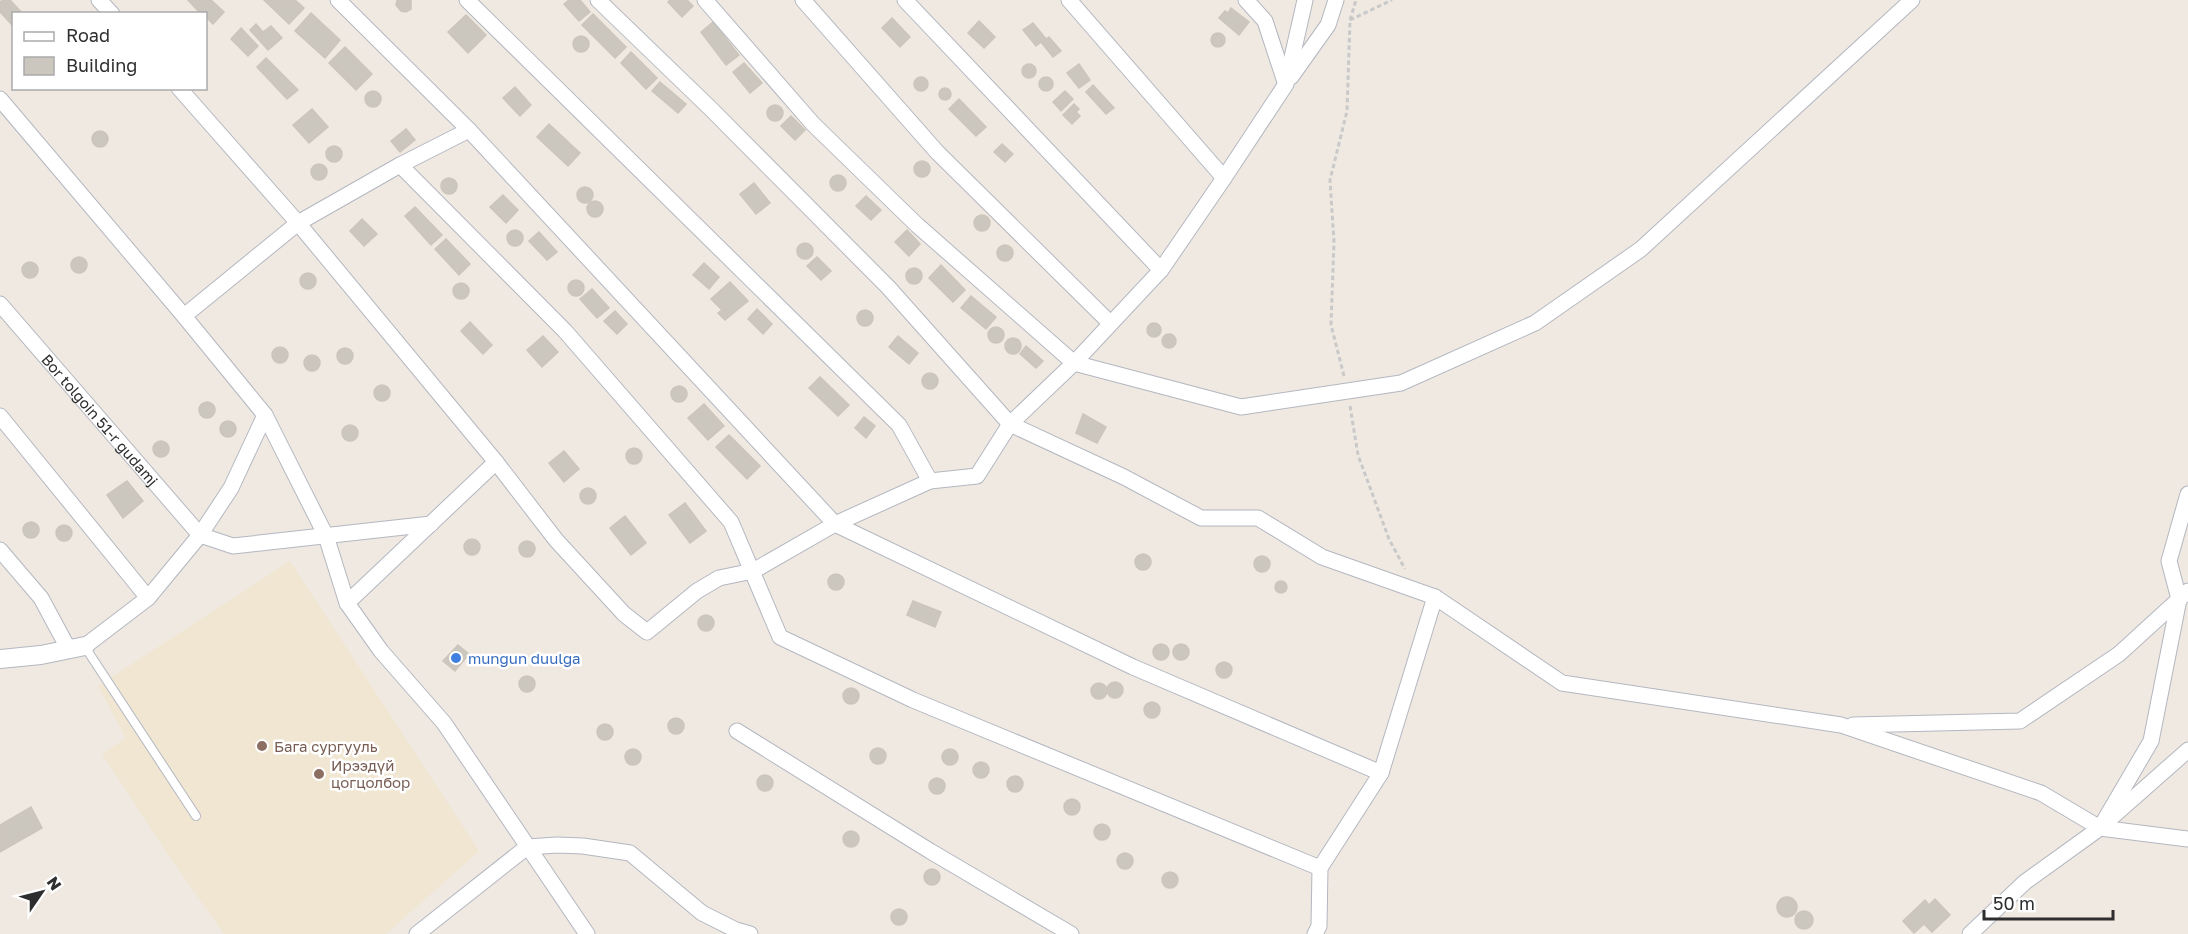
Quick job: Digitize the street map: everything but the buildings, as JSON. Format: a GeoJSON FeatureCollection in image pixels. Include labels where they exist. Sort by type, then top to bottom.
{"type":"FeatureCollection","features":[{"type":"Feature","properties":{"kind":"street"},"geometry":{"type":"LineString","coordinates":[[99,0],[110,12]]}},
{"type":"Feature","properties":{"kind":"street"},"geometry":{"type":"LineString","coordinates":[[338,0],[469,130],[835,524],[1133,667],[1381,773]]}},
{"type":"Feature","properties":{"kind":"street"},"geometry":{"type":"LineString","coordinates":[[467,0],[899,424],[930,481]]}},
{"type":"Feature","properties":{"kind":"street"},"geometry":{"type":"LineString","coordinates":[[598,0],[704,102],[888,287],[1010,424],[1125,477],[1201,518],[1258,518],[1322,557],[1435,597],[1562,682],[1841,725],[2041,793],[2100,828],[2188,839]]}},
{"type":"Feature","properties":{"kind":"street"},"geometry":{"type":"LineString","coordinates":[[705,0],[813,123],[917,225],[1074,363],[1241,407],[1401,383],[1535,323],[1641,249],[1912,0]]}},
{"type":"Feature","properties":{"kind":"street"},"geometry":{"type":"LineString","coordinates":[[804,0],[937,152],[1110,323]]}},
{"type":"Feature","properties":{"kind":"street"},"geometry":{"type":"LineString","coordinates":[[905,0],[1161,270]]}},
{"type":"Feature","properties":{"kind":"street"},"geometry":{"type":"LineString","coordinates":[[1069,0],[1224,178]]}},
{"type":"Feature","properties":{"kind":"street"},"geometry":{"type":"LineString","coordinates":[[1246,0],[1265,21],[1286,84]]}},
{"type":"Feature","properties":{"kind":"street"},"geometry":{"type":"LineString","coordinates":[[1286,84],[1305,0]]}},
{"type":"Feature","properties":{"kind":"street"},"geometry":{"type":"LineString","coordinates":[[181,90],[298,223],[496,462],[564,549],[624,614],[647,632],[697,591],[719,578],[753,571],[835,524],[930,481],[977,476],[1010,424],[1074,363],[1161,270],[1328,25],[1336,0]]}},
{"type":"Feature","properties":{"kind":"street"},"geometry":{"type":"LineString","coordinates":[[0,99],[265,415],[326,536],[347,603],[381,651],[444,723],[587,934]]}},
{"type":"Feature","properties":{"kind":"street"},"geometry":{"type":"LineString","coordinates":[[184,316],[298,223],[400,165],[469,130]]}},
{"type":"Feature","properties":{"kind":"street"},"geometry":{"type":"LineString","coordinates":[[400,165],[565,331],[731,522],[780,637],[913,700],[1320,868]]}},
{"type":"Feature","properties":{"kind":"street","name":"Bor tolgoin 51-r gudamj"},"geometry":{"type":"LineString","coordinates":[[0,304],[200,535]]}},
{"type":"Feature","properties":{"kind":"street"},"geometry":{"type":"LineString","coordinates":[[2,657],[41,655],[77,648],[148,598],[200,535],[231,488],[265,415]]}},
{"type":"Feature","properties":{"kind":"street"},"geometry":{"type":"LineString","coordinates":[[0,417],[148,598]]}},
{"type":"Feature","properties":{"kind":"street"},"geometry":{"type":"LineString","coordinates":[[347,603],[496,462]]}},
{"type":"Feature","properties":{"kind":"street"},"geometry":{"type":"LineString","coordinates":[[2100,828],[2151,741],[2183,595],[2169,561],[2188,494]]}},
{"type":"Feature","properties":{"kind":"street"},"geometry":{"type":"LineString","coordinates":[[200,535],[233,546],[430,524]]}},
{"type":"Feature","properties":{"kind":"street"},"geometry":{"type":"LineString","coordinates":[[0,550],[41,598],[77,648]]}},
{"type":"Feature","properties":{"kind":"street"},"geometry":{"type":"LineString","coordinates":[[1841,725],[2020,721],[2119,654],[2183,595]]}},
{"type":"Feature","properties":{"kind":"street"},"geometry":{"type":"LineString","coordinates":[[1320,932],[1320,868],[1381,773],[1435,597]]}},
{"type":"Feature","properties":{"kind":"street"},"geometry":{"type":"LineString","coordinates":[[737,730],[930,851],[1071,934]]}},
{"type":"Feature","properties":{"kind":"street"},"geometry":{"type":"LineString","coordinates":[[1971,934],[2025,882],[2100,828],[2188,750]]}},
{"type":"Feature","properties":{"kind":"street"},"geometry":{"type":"LineString","coordinates":[[417,934],[527,847],[557,845],[583,846],[630,853],[702,913],[736,930],[750,934]]}},
{"type":"Feature","properties":{"kind":"lane"},"geometry":{"type":"LineString","coordinates":[[77,648],[196,816]]}},
{"type":"Feature","properties":{"kind":"path"},"geometry":{"type":"LineString","coordinates":[[1356,0],[1350,20],[1347,111],[1330,180],[1334,242],[1331,325],[1348,391],[1358,455],[1389,539],[1415,590]]}},
{"type":"Feature","properties":{"kind":"path"},"geometry":{"type":"LineString","coordinates":[[1350,20],[1392,0]]}},
{"type":"Feature","properties":{"kind":"shaded area","name":"Бага сургууль"},"geometry":{"type":"Polygon","coordinates":[[[290,561],[479,851],[386,934],[224,934],[102,754],[126,738],[98,686],[290,561]]]}},
{"type":"Feature","properties":{"kind":"place","name":"mungun duulga"},"geometry":{"type":"Point","coordinates":[456,658]}},
{"type":"Feature","properties":{"kind":"place","name":"Бага сургууль"},"geometry":{"type":"Point","coordinates":[262,746]}},
{"type":"Feature","properties":{"kind":"place","name":"Ирээдүй цогцолбор"},"geometry":{"type":"Point","coordinates":[319,774]}}]}
